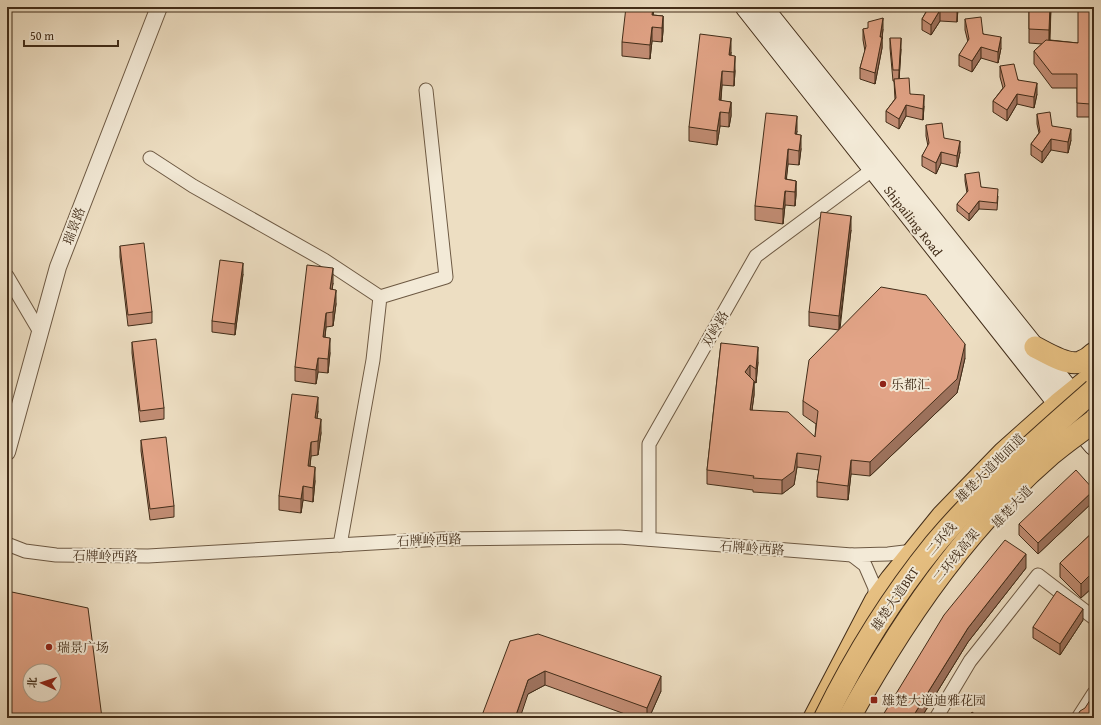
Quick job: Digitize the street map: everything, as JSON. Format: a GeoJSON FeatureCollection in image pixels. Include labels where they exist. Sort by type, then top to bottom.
{"type":"FeatureCollection","features":[{"type":"Feature","properties":{"kind":"highway","name":"二环线"},"geometry":{"type":"LineString","coordinates":[[825,718],[869,637],[913,572],[966,510],[1017,458],[1094,390]]}},
{"type":"Feature","properties":{"kind":"highway","name":"二环线高架"},"geometry":{"type":"LineString","coordinates":[[849,718],[858,700],[906,622],[937,577],[1029,474],[1085,424]]}},
{"type":"Feature","properties":{"kind":"highway"},"geometry":{"type":"LineString","coordinates":[[860,718],[920,616],[948,577],[1012,505],[1078,443],[1085,424]]}},
{"type":"Feature","properties":{"kind":"main road","name":"Shipailing Road"},"geometry":{"type":"LineString","coordinates":[[745,7],[872,170],[1065,399]]}},
{"type":"Feature","properties":{"kind":"main road","name":"Shipailing Road"},"geometry":{"type":"LineString","coordinates":[[763,7],[1035,347],[1065,399]]}},
{"type":"Feature","properties":{"kind":"main road"},"geometry":{"type":"LineString","coordinates":[[1035,347],[1056,357],[1078,363],[1094,354]]}},
{"type":"Feature","properties":{"kind":"main road","name":"雄楚大道地面道"},"geometry":{"type":"LineString","coordinates":[[814,718],[875,601],[913,551],[942,516],[1004,452],[1094,375]]}},
{"type":"Feature","properties":{"kind":"main road"},"geometry":{"type":"LineString","coordinates":[[1065,399],[1085,424]]}},
{"type":"Feature","properties":{"kind":"street","name":"瑞景路"},"geometry":{"type":"LineString","coordinates":[[7,452],[58,267],[159,7]]}},
{"type":"Feature","properties":{"kind":"street"},"geometry":{"type":"LineString","coordinates":[[380,297],[446,277],[426,90]]}},
{"type":"Feature","properties":{"kind":"street"},"geometry":{"type":"LineString","coordinates":[[150,158],[193,186],[324,260],[380,297]]}},
{"type":"Feature","properties":{"kind":"street","name":"双岭路"},"geometry":{"type":"LineString","coordinates":[[649,540],[649,444],[756,256],[872,170]]}},
{"type":"Feature","properties":{"kind":"street"},"geometry":{"type":"LineString","coordinates":[[7,276],[40,332]]}},
{"type":"Feature","properties":{"kind":"street"},"geometry":{"type":"LineString","coordinates":[[340,545],[374,360],[380,297]]}},
{"type":"Feature","properties":{"kind":"street","name":"石牌岭西路"},"geometry":{"type":"LineString","coordinates":[[7,544],[25,551],[56,555],[148,556],[442,538],[619,537],[852,555],[888,554],[913,551]]}},
{"type":"Feature","properties":{"kind":"street"},"geometry":{"type":"LineString","coordinates":[[852,555],[866,565],[875,588],[875,601]]}},
{"type":"Feature","properties":{"kind":"street"},"geometry":{"type":"LineString","coordinates":[[936,718],[970,661],[1038,575],[1094,618]]}},
{"type":"Feature","properties":{"kind":"street"},"geometry":{"type":"LineString","coordinates":[[1078,718],[1094,693]]}},
{"type":"Feature","properties":{"kind":"lane"},"geometry":{"type":"LineString","coordinates":[[999,493],[1085,424]]}},
{"type":"Feature","properties":{"kind":"lane","name":"雄楚大道BRT"},"geometry":{"type":"LineString","coordinates":[[854,687],[876,648],[936,560]]}},
{"type":"Feature","properties":{"kind":"building"},"geometry":{"type":"Polygon","coordinates":[[[626,7],[653,7],[652,15],[663,16],[662,28],[652,27],[650,45],[622,42],[626,7]]]}},
{"type":"Feature","properties":{"kind":"building"},"geometry":{"type":"Polygon","coordinates":[[[929,7],[957,7],[957,11],[940,10],[931,25],[922,19],[929,7]]]}},
{"type":"Feature","properties":{"kind":"building"},"geometry":{"type":"Polygon","coordinates":[[[1029,7],[1050,7],[1049,30],[1029,29],[1029,7]]]}},
{"type":"Feature","properties":{"kind":"building"},"geometry":{"type":"Polygon","coordinates":[[[1078,7],[1094,7],[1094,99],[1090,98],[1090,104],[1077,103],[1077,74],[1052,74],[1034,51],[1046,40],[1078,43],[1078,7]]]}},
{"type":"Feature","properties":{"kind":"building"},"geometry":{"type":"Polygon","coordinates":[[[981,17],[983,34],[1001,37],[998,52],[981,47],[972,61],[959,55],[969,39],[965,19],[981,17]]]}},
{"type":"Feature","properties":{"kind":"building"},"geometry":{"type":"Polygon","coordinates":[[[883,18],[880,37],[882,37],[875,73],[860,68],[866,46],[863,29],[868,28],[868,22],[883,18]]]}},
{"type":"Feature","properties":{"kind":"building"},"geometry":{"type":"Polygon","coordinates":[[[700,34],[731,38],[729,55],[735,56],[734,72],[722,71],[719,100],[731,102],[729,113],[720,112],[717,131],[689,127],[700,34]]]}},
{"type":"Feature","properties":{"kind":"building"},"geometry":{"type":"Polygon","coordinates":[[[890,38],[901,38],[899,70],[893,70],[890,38]]]}},
{"type":"Feature","properties":{"kind":"building"},"geometry":{"type":"Polygon","coordinates":[[[1014,64],[1018,80],[1037,83],[1034,97],[1017,94],[1007,110],[993,101],[1005,86],[1000,66],[1014,64]]]}},
{"type":"Feature","properties":{"kind":"building"},"geometry":{"type":"Polygon","coordinates":[[[909,78],[910,94],[924,95],[923,109],[906,105],[899,119],[886,111],[896,98],[894,79],[909,78]]]}},
{"type":"Feature","properties":{"kind":"building"},"geometry":{"type":"Polygon","coordinates":[[[1050,112],[1052,126],[1071,129],[1068,142],[1051,139],[1042,152],[1031,144],[1040,132],[1037,114],[1050,112]]]}},
{"type":"Feature","properties":{"kind":"building"},"geometry":{"type":"Polygon","coordinates":[[[766,113],[797,116],[795,134],[801,135],[799,151],[788,149],[785,179],[796,181],[795,192],[785,191],[783,209],[755,206],[766,113]]]}},
{"type":"Feature","properties":{"kind":"building"},"geometry":{"type":"Polygon","coordinates":[[[942,123],[944,138],[960,141],[957,156],[941,152],[936,163],[922,156],[929,143],[926,125],[942,123]]]}},
{"type":"Feature","properties":{"kind":"building"},"geometry":{"type":"Polygon","coordinates":[[[979,172],[981,187],[998,189],[997,203],[979,201],[969,214],[957,204],[968,191],[965,174],[979,172]]]}},
{"type":"Feature","properties":{"kind":"building"},"geometry":{"type":"Polygon","coordinates":[[[821,212],[851,216],[839,316],[809,312],[821,212]]]}},
{"type":"Feature","properties":{"kind":"building"},"geometry":{"type":"Polygon","coordinates":[[[144,243],[152,312],[128,315],[120,246],[144,243]]]}},
{"type":"Feature","properties":{"kind":"building"},"geometry":{"type":"Polygon","coordinates":[[[220,260],[243,263],[235,324],[212,321],[220,260]]]}},
{"type":"Feature","properties":{"kind":"building"},"geometry":{"type":"Polygon","coordinates":[[[307,265],[333,268],[330,289],[336,290],[333,312],[326,313],[323,337],[330,338],[328,359],[318,358],[316,370],[295,367],[307,265]]]}},
{"type":"Feature","properties":{"kind":"building","name":"乐都汇"},"geometry":{"type":"Polygon","coordinates":[[[881,287],[926,295],[965,344],[957,379],[870,462],[851,460],[848,486],[817,482],[821,456],[797,453],[794,471],[782,480],[753,478],[754,476],[707,470],[721,343],[758,347],[756,369],[750,365],[745,372],[754,381],[750,410],[788,412],[815,437],[818,411],[803,401],[809,360],[881,287]]]}},
{"type":"Feature","properties":{"kind":"building"},"geometry":{"type":"Polygon","coordinates":[[[156,339],[164,408],[140,411],[132,342],[156,339]]]}},
{"type":"Feature","properties":{"kind":"building"},"geometry":{"type":"Polygon","coordinates":[[[292,394],[318,397],[315,418],[321,419],[318,441],[311,442],[308,466],[315,467],[313,488],[303,486],[301,499],[279,496],[292,394]]]}},
{"type":"Feature","properties":{"kind":"building"},"geometry":{"type":"Polygon","coordinates":[[[166,437],[174,506],[150,509],[141,440],[166,437]]]}},
{"type":"Feature","properties":{"kind":"building"},"geometry":{"type":"Polygon","coordinates":[[[1076,470],[1094,490],[1038,543],[1019,524],[1076,470]]]}},
{"type":"Feature","properties":{"kind":"building"},"geometry":{"type":"Polygon","coordinates":[[[1094,531],[1094,571],[1081,584],[1060,563],[1094,531]]]}},
{"type":"Feature","properties":{"kind":"building"},"geometry":{"type":"Polygon","coordinates":[[[1005,540],[1026,554],[968,628],[912,718],[889,718],[883,715],[944,615],[1005,540]]]}},
{"type":"Feature","properties":{"kind":"building","name":"瑞景广场"},"geometry":{"type":"Polygon","coordinates":[[[7,591],[88,608],[102,718],[7,718],[7,591]]]}},
{"type":"Feature","properties":{"kind":"building"},"geometry":{"type":"Polygon","coordinates":[[[1057,591],[1083,609],[1060,644],[1033,627],[1057,591]]]}},
{"type":"Feature","properties":{"kind":"building"},"geometry":{"type":"Polygon","coordinates":[[[538,634],[661,676],[647,708],[545,671],[528,680],[515,718],[481,718],[510,641],[538,634]]]}},
{"type":"Feature","properties":{"kind":"building"},"geometry":{"type":"Polygon","coordinates":[[[1094,694],[1094,718],[1076,718],[1080,711],[1085,708],[1094,694]]]}},
{"type":"Feature","properties":{"kind":"building"},"geometry":{"type":"Polygon","coordinates":[[[972,712],[980,718],[968,718],[972,712]]]}},
{"type":"Feature","properties":{"kind":"place","name":"乐都汇"},"geometry":{"type":"Point","coordinates":[883,384]}},
{"type":"Feature","properties":{"kind":"place","name":"瑞景广场"},"geometry":{"type":"Point","coordinates":[49,647]}},
{"type":"Feature","properties":{"kind":"place","name":"雄楚大道迪雅花园"},"geometry":{"type":"Point","coordinates":[874,700]}}]}
